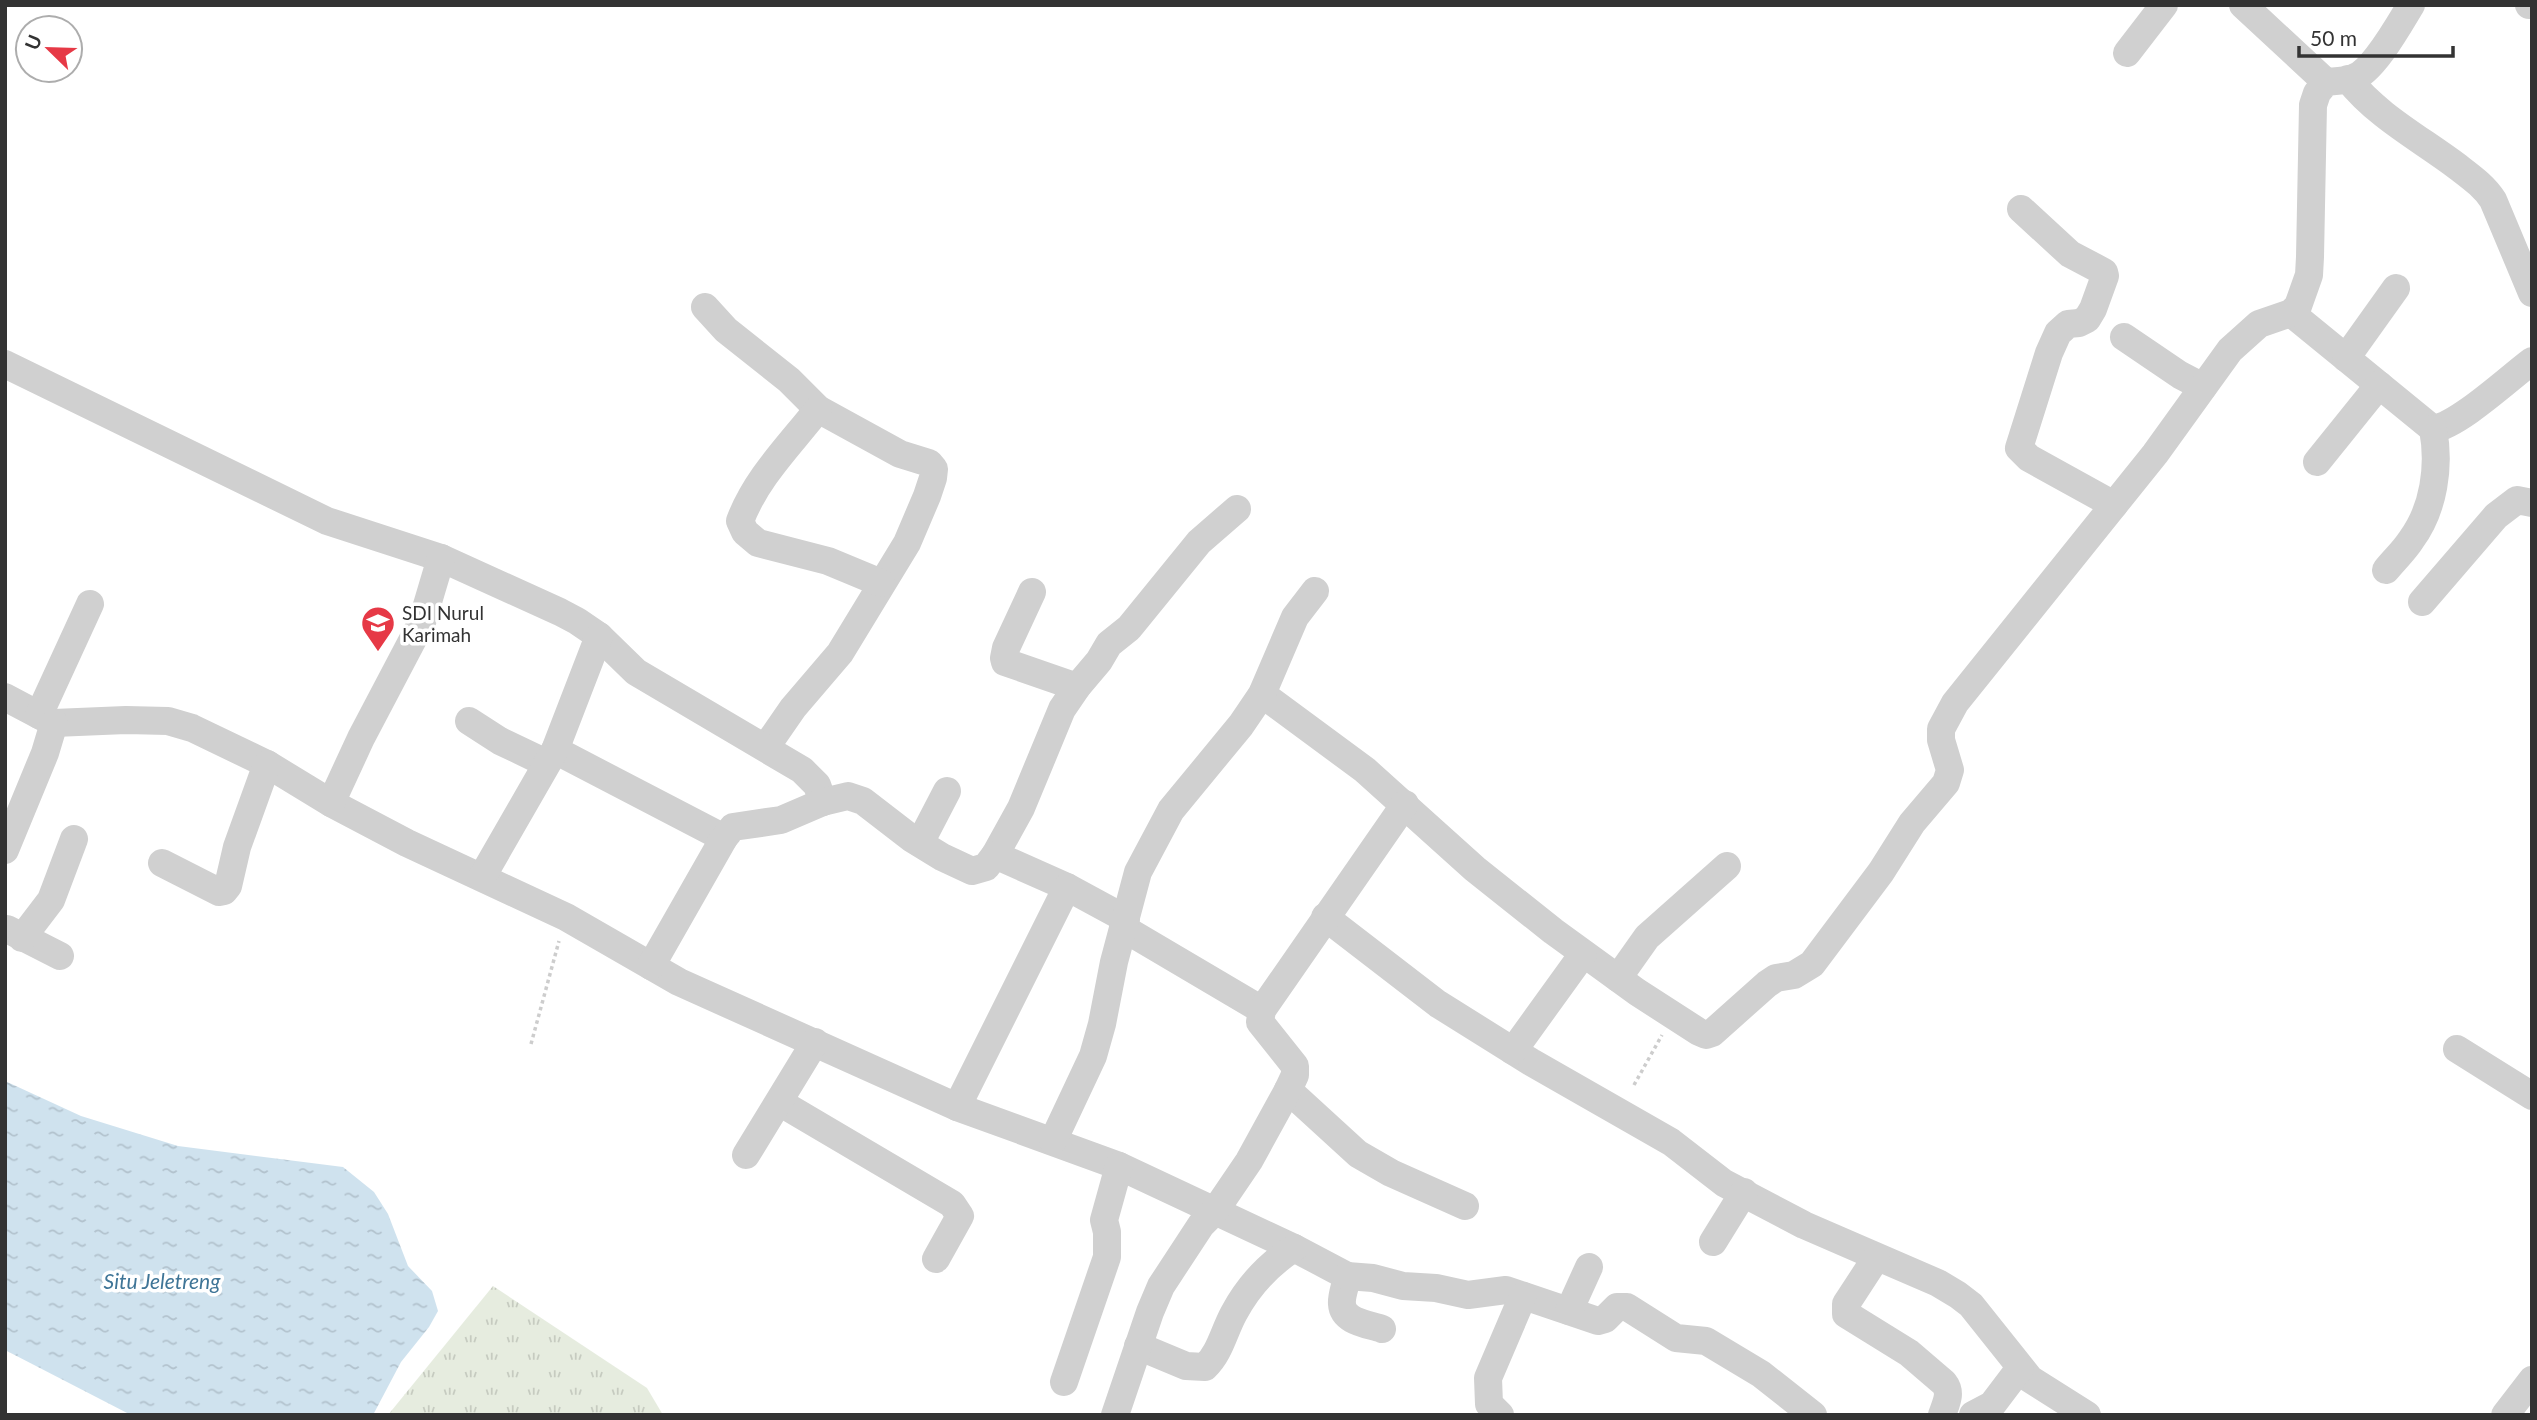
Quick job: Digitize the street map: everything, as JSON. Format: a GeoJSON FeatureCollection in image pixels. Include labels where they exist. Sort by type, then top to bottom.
{"type":"FeatureCollection","features":[{"type":"Feature","properties":{"kind":"street"},"geometry":{"type":"LineString","coordinates":[[2127,53],[2164,5]]}},
{"type":"Feature","properties":{"kind":"street"},"geometry":{"type":"LineString","coordinates":[[2243,5],[2337,81],[2487,191],[2532,293]]}},
{"type":"Feature","properties":{"kind":"street"},"geometry":{"type":"LineString","coordinates":[[1262,694],[1365,770],[1475,869],[1583,954],[1699,1032],[1706,1035],[1713,1033],[1767,984],[1776,978],[1794,975],[1811,964],[1881,872],[1912,823],[1948,778],[1949,764],[1941,740],[1941,729],[1955,703],[2155,454],[2231,350],[2247,334],[2269,319],[2291,313],[2303,297],[2309,275],[2311,121],[2315,96],[2337,81],[2357,76],[2371,63],[2393,36],[2412,5]]}},
{"type":"Feature","properties":{"kind":"street"},"geometry":{"type":"LineString","coordinates":[[2021,209],[2070,254],[2104,272],[2105,276],[2087,319],[2068,324],[2058,333],[2019,448],[2028,458],[2114,505]]}},
{"type":"Feature","properties":{"kind":"street"},"geometry":{"type":"LineString","coordinates":[[2346,358],[2396,288]]}},
{"type":"Feature","properties":{"kind":"street"},"geometry":{"type":"LineString","coordinates":[[705,307],[726,330],[789,380],[818,409],[900,454],[929,463],[934,469],[927,496],[907,543],[840,653],[793,708],[766,747]]}},
{"type":"Feature","properties":{"kind":"street"},"geometry":{"type":"LineString","coordinates":[[2291,313],[2433,429],[2437,453],[2431,493],[2421,523],[2411,541],[2386,570]]}},
{"type":"Feature","properties":{"kind":"street"},"geometry":{"type":"LineString","coordinates":[[2124,337],[2180,375],[2203,387]]}},
{"type":"Feature","properties":{"kind":"street"},"geometry":{"type":"LineString","coordinates":[[2433,429],[2443,427],[2469,410],[2532,361]]}},
{"type":"Feature","properties":{"kind":"street"},"geometry":{"type":"LineString","coordinates":[[5,364],[327,521],[441,558],[577,621],[599,636],[636,672],[802,770],[817,785],[823,802]]}},
{"type":"Feature","properties":{"kind":"street"},"geometry":{"type":"LineString","coordinates":[[2317,462],[2379,385]]}},
{"type":"Feature","properties":{"kind":"street"},"geometry":{"type":"LineString","coordinates":[[818,409],[765,472],[754,489],[740,522],[745,532],[758,543],[828,561],[881,583]]}},
{"type":"Feature","properties":{"kind":"street"},"geometry":{"type":"LineString","coordinates":[[2422,602],[2496,516],[2517,500],[2532,503]]}},
{"type":"Feature","properties":{"kind":"street"},"geometry":{"type":"LineString","coordinates":[[651,966],[724,838],[733,828],[781,820],[838,797],[855,797],[920,844],[972,871],[986,867],[1021,808],[1062,709],[1077,687],[1099,661],[1109,644],[1129,628],[1199,542],[1237,509]]}},
{"type":"Feature","properties":{"kind":"street"},"geometry":{"type":"LineString","coordinates":[[331,803],[361,738],[422,622],[441,558]]}},
{"type":"Feature","properties":{"kind":"street"},"geometry":{"type":"LineString","coordinates":[[1053,1141],[1093,1056],[1138,872],[1171,810],[1262,694],[1296,617],[1315,591]]}},
{"type":"Feature","properties":{"kind":"street"},"geometry":{"type":"LineString","coordinates":[[1032,592],[1003,658],[1005,662],[1077,687]]}},
{"type":"Feature","properties":{"kind":"street"},"geometry":{"type":"LineString","coordinates":[[5,850],[45,753],[46,719],[90,604]]}},
{"type":"Feature","properties":{"kind":"street"},"geometry":{"type":"LineString","coordinates":[[482,877],[550,756],[599,636]]}},
{"type":"Feature","properties":{"kind":"street"},"geometry":{"type":"LineString","coordinates":[[5,697],[46,719],[168,721],[192,728],[267,764],[331,803],[407,843],[566,917],[651,966],[764,1021],[957,1107],[1119,1166],[1294,1248],[1347,1276],[1468,1295],[1506,1290],[1598,1321],[1605,1319],[1617,1307],[1627,1307],[1676,1338],[1706,1341],[1720,1348],[1761,1374],[1813,1415]]}},
{"type":"Feature","properties":{"kind":"street"},"geometry":{"type":"LineString","coordinates":[[469,721],[508,746],[550,756],[724,838]]}},
{"type":"Feature","properties":{"kind":"street"},"geometry":{"type":"LineString","coordinates":[[162,863],[219,892],[224,891],[228,886],[237,847],[267,764]]}},
{"type":"Feature","properties":{"kind":"street"},"geometry":{"type":"LineString","coordinates":[[920,844],[947,791]]}},
{"type":"Feature","properties":{"kind":"street"},"geometry":{"type":"LineString","coordinates":[[1115,1415],[1161,1286],[1201,1225],[1215,1211],[1249,1161],[1295,1075],[1295,1066],[1263,1028],[1260,1022],[1262,1010],[1405,804]]}},
{"type":"Feature","properties":{"kind":"street"},"geometry":{"type":"LineString","coordinates":[[60,956],[14,933],[51,900],[74,839]]}},
{"type":"Feature","properties":{"kind":"street"},"geometry":{"type":"LineString","coordinates":[[995,855],[1067,887],[1262,1010]]}},
{"type":"Feature","properties":{"kind":"street"},"geometry":{"type":"LineString","coordinates":[[1618,978],[1647,937],[1727,866]]}},
{"type":"Feature","properties":{"kind":"street"},"geometry":{"type":"LineString","coordinates":[[957,1107],[1067,887]]}},
{"type":"Feature","properties":{"kind":"street"},"geometry":{"type":"LineString","coordinates":[[1325,917],[1438,1004],[1513,1051],[1671,1142],[1724,1183],[1804,1225],[1958,1294],[2034,1382],[2087,1415]]}},
{"type":"Feature","properties":{"kind":"street"},"geometry":{"type":"LineString","coordinates":[[1513,1051],[1583,954]]}},
{"type":"Feature","properties":{"kind":"street"},"geometry":{"type":"LineString","coordinates":[[746,1155],[815,1042]]}},
{"type":"Feature","properties":{"kind":"street"},"geometry":{"type":"LineString","coordinates":[[2457,1049],[2532,1096]]}},
{"type":"Feature","properties":{"kind":"street"},"geometry":{"type":"LineString","coordinates":[[1288,1090],[1358,1154],[1391,1173],[1465,1206]]}},
{"type":"Feature","properties":{"kind":"street"},"geometry":{"type":"LineString","coordinates":[[779,1102],[952,1204],[960,1216],[936,1259]]}},
{"type":"Feature","properties":{"kind":"street"},"geometry":{"type":"LineString","coordinates":[[1064,1382],[1107,1257],[1104,1220],[1119,1166]]}},
{"type":"Feature","properties":{"kind":"street"},"geometry":{"type":"LineString","coordinates":[[1713,1242],[1744,1192]]}},
{"type":"Feature","properties":{"kind":"street"},"geometry":{"type":"LineString","coordinates":[[1138,1346],[1186,1366],[1205,1367],[1213,1358],[1235,1312],[1256,1282],[1278,1259],[1294,1248]]}},
{"type":"Feature","properties":{"kind":"street"},"geometry":{"type":"LineString","coordinates":[[1876,1258],[1846,1304],[1846,1314],[1909,1353],[1944,1382],[1948,1395],[1942,1415]]}},
{"type":"Feature","properties":{"kind":"street"},"geometry":{"type":"LineString","coordinates":[[1569,1311],[1589,1267]]}},
{"type":"Feature","properties":{"kind":"street"},"geometry":{"type":"LineString","coordinates":[[1347,1276],[1341,1302],[1344,1312],[1349,1318],[1382,1329]]}},
{"type":"Feature","properties":{"kind":"street"},"geometry":{"type":"LineString","coordinates":[[1500,1415],[1489,1404],[1488,1378],[1523,1296]]}},
{"type":"Feature","properties":{"kind":"street"},"geometry":{"type":"LineString","coordinates":[[1973,1415],[1992,1405],[2020,1368]]}},
{"type":"Feature","properties":{"kind":"street"},"geometry":{"type":"LineString","coordinates":[[2504,1415],[2532,1380]]}},
{"type":"Feature","properties":{"kind":"path"},"geometry":{"type":"LineString","coordinates":[[531,1044],[566,917]]}},
{"type":"Feature","properties":{"kind":"path"},"geometry":{"type":"LineString","coordinates":[[1634,1085],[1674,1015]]}},
{"type":"Feature","properties":{"kind":"green space"},"geometry":{"type":"Polygon","coordinates":[[[493,1286],[647,1388],[663,1415],[388,1415],[493,1286]]]}},
{"type":"Feature","properties":{"kind":"water","name":"Situ Jeletreng"},"geometry":{"type":"Polygon","coordinates":[[[5,1081],[81,1116],[178,1146],[343,1167],[374,1192],[388,1214],[408,1266],[432,1291],[438,1311],[429,1327],[401,1362],[373,1415],[131,1415],[5,1350],[5,1081]]]}},
{"type":"Feature","properties":{"kind":"place","name":"SDI Nurul Karimah"},"geometry":{"type":"Point","coordinates":[378,653]}}]}
